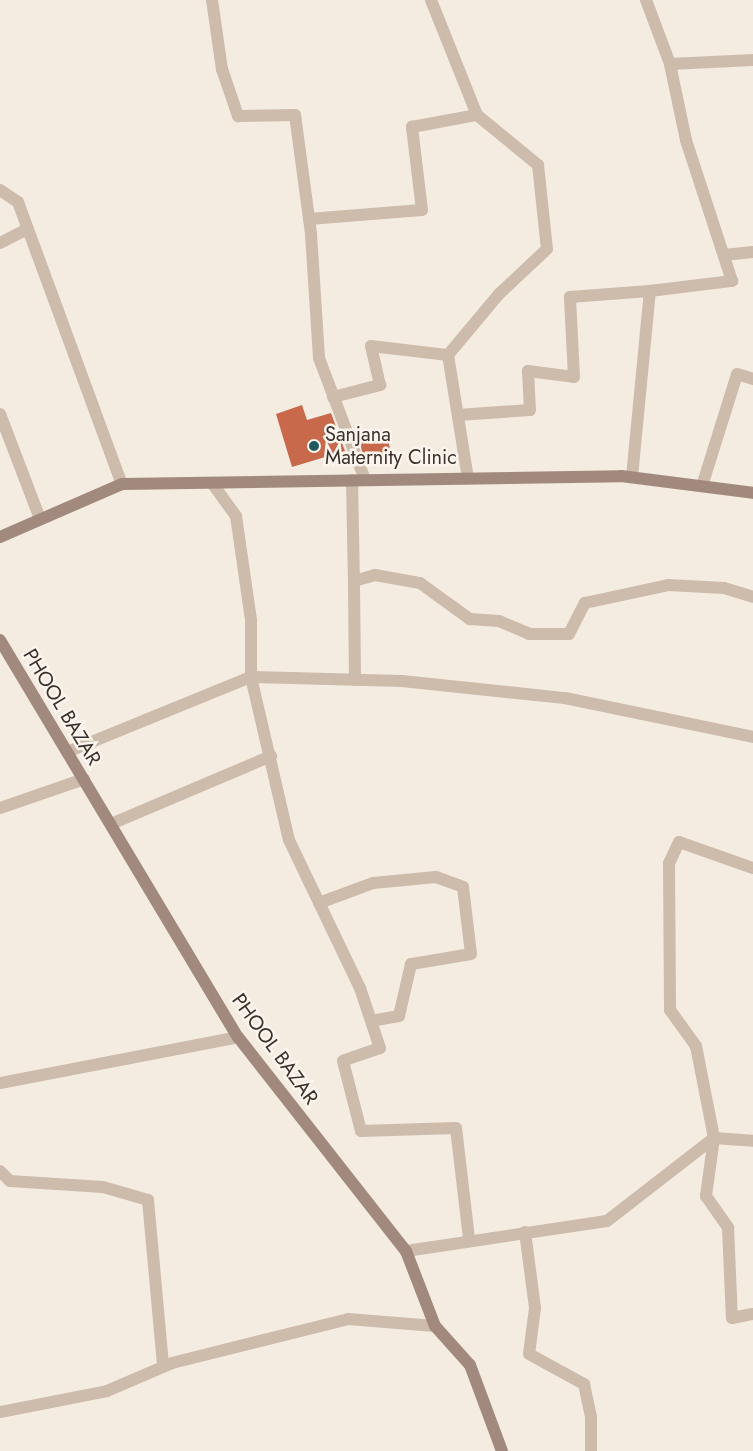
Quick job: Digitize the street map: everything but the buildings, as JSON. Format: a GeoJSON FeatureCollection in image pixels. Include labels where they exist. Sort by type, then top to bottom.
{"type":"FeatureCollection","features":[{"type":"Feature","properties":{"kind":"street"},"geometry":{"type":"LineString","coordinates":[[212,0],[222,69],[238,116],[295,115],[309,219],[319,358],[359,480],[354,581],[355,680]]}},
{"type":"Feature","properties":{"kind":"street"},"geometry":{"type":"LineString","coordinates":[[431,0],[477,115],[538,165],[547,249],[499,294],[448,355],[468,478]]}},
{"type":"Feature","properties":{"kind":"street"},"geometry":{"type":"LineString","coordinates":[[458,415],[530,410],[528,371],[574,377],[570,297],[650,292],[732,281],[686,140],[670,64],[646,0]]}},
{"type":"Feature","properties":{"kind":"street"},"geometry":{"type":"LineString","coordinates":[[670,64],[753,60]]}},
{"type":"Feature","properties":{"kind":"street"},"geometry":{"type":"LineString","coordinates":[[309,219],[422,210],[412,127],[477,115]]}},
{"type":"Feature","properties":{"kind":"street"},"geometry":{"type":"LineString","coordinates":[[0,190],[18,202],[122,484]]}},
{"type":"Feature","properties":{"kind":"street"},"geometry":{"type":"LineString","coordinates":[[0,243],[28,229]]}},
{"type":"Feature","properties":{"kind":"street"},"geometry":{"type":"LineString","coordinates":[[724,255],[753,252]]}},
{"type":"Feature","properties":{"kind":"street"},"geometry":{"type":"LineString","coordinates":[[632,477],[650,292]]}},
{"type":"Feature","properties":{"kind":"street"},"geometry":{"type":"LineString","coordinates":[[333,397],[380,385],[371,346],[448,355]]}},
{"type":"Feature","properties":{"kind":"street"},"geometry":{"type":"LineString","coordinates":[[702,486],[737,374],[753,379]]}},
{"type":"Feature","properties":{"kind":"street"},"geometry":{"type":"LineString","coordinates":[[0,414],[40,519]]}},
{"type":"Feature","properties":{"kind":"street"},"geometry":{"type":"LineString","coordinates":[[0,537],[122,484],[632,477],[753,493]]}},
{"type":"Feature","properties":{"kind":"street"},"geometry":{"type":"LineString","coordinates":[[212,483],[236,516],[251,620],[251,677],[271,756],[289,840],[371,1021],[380,1048],[343,1061],[361,1131],[456,1128],[469,1239]]}},
{"type":"Feature","properties":{"kind":"street"},"geometry":{"type":"LineString","coordinates":[[354,581],[375,575],[420,583],[470,618],[499,621],[529,634],[568,634],[585,603],[633,591],[668,585],[724,588],[753,597]]}},
{"type":"Feature","properties":{"kind":"street","name":"PHOOL BAZAR"},"geometry":{"type":"LineString","coordinates":[[0,640],[238,1037],[406,1251],[435,1326],[470,1365],[502,1451]]}},
{"type":"Feature","properties":{"kind":"street"},"geometry":{"type":"LineString","coordinates":[[67,752],[251,677],[355,680],[565,698],[753,736]]}},
{"type":"Feature","properties":{"kind":"street"},"geometry":{"type":"LineString","coordinates":[[111,824],[271,756]]}},
{"type":"Feature","properties":{"kind":"street"},"geometry":{"type":"LineString","coordinates":[[0,808],[84,779]]}},
{"type":"Feature","properties":{"kind":"street"},"geometry":{"type":"LineString","coordinates":[[753,868],[678,842],[669,863],[670,1010],[696,1046],[714,1138],[706,1196],[728,1228],[732,1318],[753,1314]]}},
{"type":"Feature","properties":{"kind":"street"},"geometry":{"type":"LineString","coordinates":[[318,903],[373,883],[436,877],[463,887],[470,954],[411,964],[399,1016],[371,1021]]}},
{"type":"Feature","properties":{"kind":"street"},"geometry":{"type":"LineString","coordinates":[[0,1083],[238,1037]]}},
{"type":"Feature","properties":{"kind":"street"},"geometry":{"type":"LineString","coordinates":[[406,1251],[469,1239],[607,1221],[714,1138],[753,1141]]}},
{"type":"Feature","properties":{"kind":"street"},"geometry":{"type":"LineString","coordinates":[[0,1171],[10,1181],[103,1187],[148,1200],[163,1366]]}},
{"type":"Feature","properties":{"kind":"street"},"geometry":{"type":"LineString","coordinates":[[525,1232],[534,1308],[529,1354],[584,1384],[591,1417],[591,1451]]}},
{"type":"Feature","properties":{"kind":"street"},"geometry":{"type":"LineString","coordinates":[[0,1412],[107,1391],[163,1366],[265,1337],[348,1319],[435,1326]]}},
{"type":"Feature","properties":{"kind":"place","name":"Sanjana Maternity Clinic"},"geometry":{"type":"Point","coordinates":[314,446]}}]}
